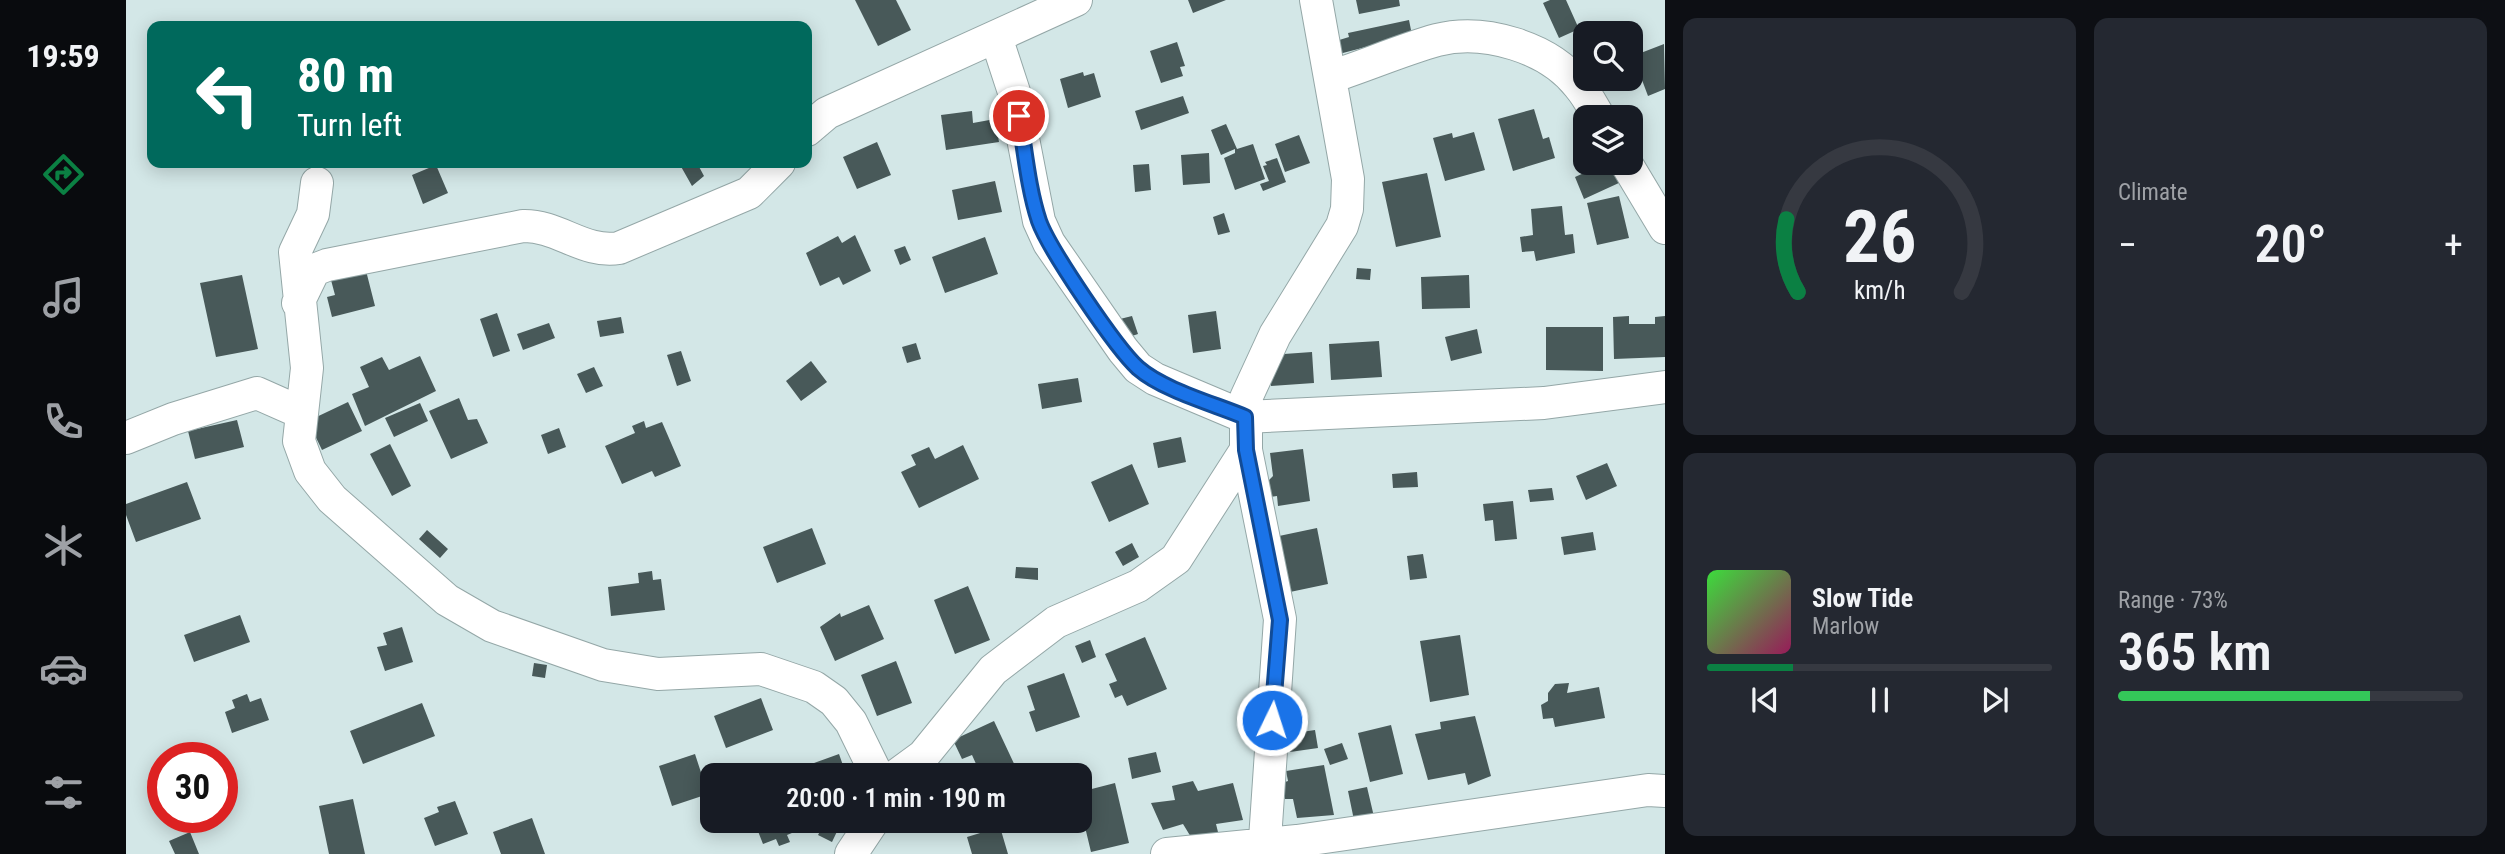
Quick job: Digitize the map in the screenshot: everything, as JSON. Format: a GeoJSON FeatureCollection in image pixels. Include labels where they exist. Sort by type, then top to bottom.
{"type":"FeatureCollection","features":[{"type":"Feature","properties":{"kind":"street"},"geometry":{"type":"LineString","coordinates":[[812,126],[827,113],[1076,0]]}},
{"type":"Feature","properties":{"kind":"street"},"geometry":{"type":"LineString","coordinates":[[1264,848],[1280,620],[1246,450],[1246,398],[1275,335],[1342,226],[1347,209],[1348,178],[1316,0]]}},
{"type":"Feature","properties":{"kind":"street"},"geometry":{"type":"LineString","coordinates":[[1330,77],[1437,40],[1485,36],[1537,54],[1557,66],[1578,84],[1592,105]]}},
{"type":"Feature","properties":{"kind":"street"},"geometry":{"type":"LineString","coordinates":[[996,37],[1014,92],[1039,221],[1049,243],[1138,368],[1155,379],[1245,417],[1544,403],[1665,387]]}},
{"type":"Feature","properties":{"kind":"street"},"geometry":{"type":"LineString","coordinates":[[298,303],[314,270],[327,265],[523,226],[544,228],[603,251],[619,248],[750,192],[774,168]]}},
{"type":"Feature","properties":{"kind":"street"},"geometry":{"type":"LineString","coordinates":[[1633,175],[1665,228]]}},
{"type":"Feature","properties":{"kind":"street"},"geometry":{"type":"LineString","coordinates":[[317,183],[313,214],[295,252],[298,303],[307,368],[299,441],[310,471],[332,499],[447,600],[492,626],[603,665],[658,674],[761,669],[814,687],[834,701],[851,722],[871,763]]}},
{"type":"Feature","properties":{"kind":"street"},"geometry":{"type":"LineString","coordinates":[[126,438],[173,419],[257,393],[302,413]]}},
{"type":"Feature","properties":{"kind":"street"},"geometry":{"type":"LineString","coordinates":[[913,763],[923,756],[993,670],[1056,622],[1138,586],[1176,559],[1246,450]]}},
{"type":"Feature","properties":{"kind":"street"},"geometry":{"type":"LineString","coordinates":[[1167,854],[1264,848],[1648,790],[1665,791]]}},
{"type":"Feature","properties":{"kind":"street"},"geometry":{"type":"LineString","coordinates":[[851,854],[865,833]]}},
{"type":"Feature","properties":{"kind":"building"},"geometry":{"type":"Polygon","coordinates":[[[855,0],[896,0],[911,30],[878,46],[855,0]]]}},
{"type":"Feature","properties":{"kind":"building"},"geometry":{"type":"Polygon","coordinates":[[[1188,0],[1226,0],[1193,13],[1188,0]]]}},
{"type":"Feature","properties":{"kind":"building"},"geometry":{"type":"Polygon","coordinates":[[[1356,0],[1399,0],[1400,6],[1359,14],[1356,0]]]}},
{"type":"Feature","properties":{"kind":"building"},"geometry":{"type":"Polygon","coordinates":[[[1566,0],[1575,21],[1573,21],[1573,32],[1559,38],[1543,3],[1566,0]]]}},
{"type":"Feature","properties":{"kind":"building"},"geometry":{"type":"Polygon","coordinates":[[[1409,20],[1412,35],[1339,54],[1336,41],[1349,37],[1348,33],[1409,20]]]}},
{"type":"Feature","properties":{"kind":"building"},"geometry":{"type":"Polygon","coordinates":[[[1177,42],[1185,66],[1180,67],[1183,76],[1161,83],[1150,51],[1177,42]]]}},
{"type":"Feature","properties":{"kind":"building"},"geometry":{"type":"Polygon","coordinates":[[[1664,44],[1665,89],[1648,96],[1643,83],[1643,52],[1664,44]]]}},
{"type":"Feature","properties":{"kind":"building"},"geometry":{"type":"Polygon","coordinates":[[[1083,72],[1084,76],[1094,73],[1101,97],[1068,108],[1060,79],[1083,72]]]}},
{"type":"Feature","properties":{"kind":"building"},"geometry":{"type":"Polygon","coordinates":[[[1183,96],[1189,113],[1141,130],[1135,111],[1183,96]]]}},
{"type":"Feature","properties":{"kind":"building"},"geometry":{"type":"Polygon","coordinates":[[[1534,109],[1543,139],[1549,137],[1555,158],[1513,171],[1498,119],[1534,109]]]}},
{"type":"Feature","properties":{"kind":"building"},"geometry":{"type":"Polygon","coordinates":[[[972,111],[973,123],[995,119],[999,142],[946,150],[941,115],[972,111]]]}},
{"type":"Feature","properties":{"kind":"building"},"geometry":{"type":"Polygon","coordinates":[[[1226,124],[1237,149],[1253,144],[1265,179],[1235,190],[1224,158],[1235,153],[1235,149],[1221,155],[1211,130],[1226,124]]]}},
{"type":"Feature","properties":{"kind":"building"},"geometry":{"type":"Polygon","coordinates":[[[1474,132],[1485,170],[1445,181],[1433,138],[1452,133],[1453,138],[1474,132]]]}},
{"type":"Feature","properties":{"kind":"building"},"geometry":{"type":"Polygon","coordinates":[[[1299,135],[1310,163],[1285,172],[1275,144],[1299,135]]]}},
{"type":"Feature","properties":{"kind":"building"},"geometry":{"type":"Polygon","coordinates":[[[877,142],[891,175],[857,189],[843,157],[877,142]]]}},
{"type":"Feature","properties":{"kind":"building"},"geometry":{"type":"Polygon","coordinates":[[[1209,153],[1210,183],[1183,185],[1181,155],[1209,153]]]}},
{"type":"Feature","properties":{"kind":"building"},"geometry":{"type":"Polygon","coordinates":[[[1277,158],[1286,182],[1263,191],[1260,184],[1269,181],[1263,166],[1267,165],[1265,162],[1277,158]]]}},
{"type":"Feature","properties":{"kind":"building"},"geometry":{"type":"Polygon","coordinates":[[[1149,164],[1151,190],[1135,192],[1133,165],[1149,164]]]}},
{"type":"Feature","properties":{"kind":"building"},"geometry":{"type":"Polygon","coordinates":[[[429,168],[437,168],[448,193],[423,204],[412,175],[429,168]]]}},
{"type":"Feature","properties":{"kind":"building"},"geometry":{"type":"Polygon","coordinates":[[[682,168],[700,168],[704,176],[692,186],[682,168]]]}},
{"type":"Feature","properties":{"kind":"building"},"geometry":{"type":"Polygon","coordinates":[[[1427,173],[1441,237],[1396,247],[1382,182],[1427,173]]]}},
{"type":"Feature","properties":{"kind":"building"},"geometry":{"type":"Polygon","coordinates":[[[1618,175],[1621,182],[1584,199],[1575,177],[1618,175]]]}},
{"type":"Feature","properties":{"kind":"building"},"geometry":{"type":"Polygon","coordinates":[[[995,181],[1002,212],[958,220],[952,190],[995,181]]]}},
{"type":"Feature","properties":{"kind":"building"},"geometry":{"type":"Polygon","coordinates":[[[1619,196],[1629,238],[1597,245],[1587,203],[1619,196]]]}},
{"type":"Feature","properties":{"kind":"building"},"geometry":{"type":"Polygon","coordinates":[[[1562,206],[1565,235],[1573,234],[1575,253],[1536,261],[1534,251],[1522,252],[1520,237],[1533,235],[1531,209],[1562,206]]]}},
{"type":"Feature","properties":{"kind":"building"},"geometry":{"type":"Polygon","coordinates":[[[1224,213],[1230,232],[1218,235],[1213,217],[1224,213]]]}},
{"type":"Feature","properties":{"kind":"building"},"geometry":{"type":"Polygon","coordinates":[[[855,235],[871,271],[843,285],[839,277],[820,286],[806,253],[838,236],[842,243],[855,235]]]}},
{"type":"Feature","properties":{"kind":"building"},"geometry":{"type":"Polygon","coordinates":[[[985,237],[998,274],[945,293],[932,257],[985,237]]]}},
{"type":"Feature","properties":{"kind":"building"},"geometry":{"type":"Polygon","coordinates":[[[905,246],[911,260],[900,265],[894,250],[905,246]]]}},
{"type":"Feature","properties":{"kind":"building"},"geometry":{"type":"Polygon","coordinates":[[[362,255],[375,306],[332,317],[327,297],[335,295],[327,265],[362,255]]]}},
{"type":"Feature","properties":{"kind":"building"},"geometry":{"type":"Polygon","coordinates":[[[1357,268],[1371,269],[1370,280],[1356,279],[1357,268]]]}},
{"type":"Feature","properties":{"kind":"building"},"geometry":{"type":"Polygon","coordinates":[[[242,275],[258,349],[216,357],[200,283],[242,275]]]}},
{"type":"Feature","properties":{"kind":"building"},"geometry":{"type":"Polygon","coordinates":[[[1469,275],[1470,308],[1422,309],[1421,277],[1469,275]]]}},
{"type":"Feature","properties":{"kind":"building"},"geometry":{"type":"Polygon","coordinates":[[[1216,311],[1221,349],[1193,353],[1188,315],[1216,311]]]}},
{"type":"Feature","properties":{"kind":"building"},"geometry":{"type":"Polygon","coordinates":[[[497,313],[510,351],[493,357],[480,319],[497,313]]]}},
{"type":"Feature","properties":{"kind":"building"},"geometry":{"type":"Polygon","coordinates":[[[1132,316],[1138,334],[1126,338],[1120,319],[1132,316]]]}},
{"type":"Feature","properties":{"kind":"building"},"geometry":{"type":"Polygon","coordinates":[[[1629,316],[1629,324],[1655,324],[1655,317],[1665,316],[1665,357],[1614,359],[1613,317],[1629,316]]]}},
{"type":"Feature","properties":{"kind":"building"},"geometry":{"type":"Polygon","coordinates":[[[621,317],[624,333],[600,337],[597,321],[621,317]]]}},
{"type":"Feature","properties":{"kind":"building"},"geometry":{"type":"Polygon","coordinates":[[[549,323],[555,338],[523,350],[517,334],[549,323]]]}},
{"type":"Feature","properties":{"kind":"building"},"geometry":{"type":"Polygon","coordinates":[[[1546,327],[1603,327],[1603,371],[1546,370],[1546,327]]]}},
{"type":"Feature","properties":{"kind":"building"},"geometry":{"type":"Polygon","coordinates":[[[1477,329],[1482,353],[1451,361],[1445,337],[1477,329]]]}},
{"type":"Feature","properties":{"kind":"building"},"geometry":{"type":"Polygon","coordinates":[[[1379,341],[1382,377],[1331,380],[1329,344],[1379,341]]]}},
{"type":"Feature","properties":{"kind":"building"},"geometry":{"type":"Polygon","coordinates":[[[916,343],[921,359],[907,363],[902,347],[916,343]]]}},
{"type":"Feature","properties":{"kind":"building"},"geometry":{"type":"Polygon","coordinates":[[[681,351],[691,381],[677,386],[667,355],[681,351]]]}},
{"type":"Feature","properties":{"kind":"building"},"geometry":{"type":"Polygon","coordinates":[[[1312,352],[1314,383],[1271,386],[1269,355],[1312,352]]]}},
{"type":"Feature","properties":{"kind":"building"},"geometry":{"type":"Polygon","coordinates":[[[420,356],[436,391],[365,426],[352,394],[369,387],[360,367],[382,357],[389,370],[420,356]]]}},
{"type":"Feature","properties":{"kind":"building"},"geometry":{"type":"Polygon","coordinates":[[[811,361],[827,382],[801,401],[786,381],[811,361]]]}},
{"type":"Feature","properties":{"kind":"building"},"geometry":{"type":"Polygon","coordinates":[[[594,367],[603,386],[586,393],[577,374],[594,367]]]}},
{"type":"Feature","properties":{"kind":"building"},"geometry":{"type":"Polygon","coordinates":[[[1078,378],[1082,402],[1042,409],[1038,384],[1078,378]]]}},
{"type":"Feature","properties":{"kind":"building"},"geometry":{"type":"Polygon","coordinates":[[[459,398],[468,420],[477,419],[488,443],[451,459],[429,411],[459,398]]]}},
{"type":"Feature","properties":{"kind":"building"},"geometry":{"type":"Polygon","coordinates":[[[348,402],[362,431],[322,450],[308,421],[348,402]]]}},
{"type":"Feature","properties":{"kind":"building"},"geometry":{"type":"Polygon","coordinates":[[[420,403],[428,421],[394,437],[385,418],[420,403]]]}},
{"type":"Feature","properties":{"kind":"building"},"geometry":{"type":"Polygon","coordinates":[[[237,420],[244,447],[195,459],[188,431],[237,420]]]}},
{"type":"Feature","properties":{"kind":"building"},"geometry":{"type":"Polygon","coordinates":[[[644,421],[646,428],[662,422],[681,466],[655,477],[652,471],[622,484],[605,446],[635,433],[632,426],[644,421]]]}},
{"type":"Feature","properties":{"kind":"building"},"geometry":{"type":"Polygon","coordinates":[[[559,428],[566,447],[548,454],[541,435],[559,428]]]}},
{"type":"Feature","properties":{"kind":"building"},"geometry":{"type":"Polygon","coordinates":[[[1181,437],[1186,462],[1158,468],[1153,443],[1181,437]]]}},
{"type":"Feature","properties":{"kind":"building"},"geometry":{"type":"Polygon","coordinates":[[[390,444],[411,486],[392,496],[370,454],[390,444]]]}},
{"type":"Feature","properties":{"kind":"building"},"geometry":{"type":"Polygon","coordinates":[[[963,445],[979,479],[919,508],[901,472],[916,465],[911,455],[929,447],[935,459],[963,445]]]}},
{"type":"Feature","properties":{"kind":"building"},"geometry":{"type":"Polygon","coordinates":[[[1303,449],[1310,501],[1278,506],[1277,496],[1269,497],[1267,482],[1273,476],[1270,453],[1303,449]]]}},
{"type":"Feature","properties":{"kind":"building"},"geometry":{"type":"Polygon","coordinates":[[[1607,463],[1617,486],[1586,500],[1576,476],[1607,463]]]}},
{"type":"Feature","properties":{"kind":"building"},"geometry":{"type":"Polygon","coordinates":[[[1132,464],[1149,504],[1109,522],[1091,482],[1132,464]]]}},
{"type":"Feature","properties":{"kind":"building"},"geometry":{"type":"Polygon","coordinates":[[[1417,472],[1418,487],[1393,488],[1392,474],[1417,472]]]}},
{"type":"Feature","properties":{"kind":"building"},"geometry":{"type":"Polygon","coordinates":[[[187,482],[201,519],[136,542],[126,515],[126,504],[187,482]]]}},
{"type":"Feature","properties":{"kind":"building"},"geometry":{"type":"Polygon","coordinates":[[[1552,488],[1554,500],[1530,502],[1528,490],[1552,488]]]}},
{"type":"Feature","properties":{"kind":"building"},"geometry":{"type":"Polygon","coordinates":[[[1513,501],[1517,539],[1495,541],[1493,520],[1485,521],[1483,504],[1513,501]]]}},
{"type":"Feature","properties":{"kind":"building"},"geometry":{"type":"Polygon","coordinates":[[[812,528],[826,564],[777,583],[763,547],[812,528]]]}},
{"type":"Feature","properties":{"kind":"building"},"geometry":{"type":"Polygon","coordinates":[[[1317,528],[1328,584],[1290,592],[1279,536],[1317,528]]]}},
{"type":"Feature","properties":{"kind":"building"},"geometry":{"type":"Polygon","coordinates":[[[427,530],[448,549],[440,558],[419,539],[427,530]]]}},
{"type":"Feature","properties":{"kind":"building"},"geometry":{"type":"Polygon","coordinates":[[[1593,532],[1596,550],[1564,555],[1561,537],[1593,532]]]}},
{"type":"Feature","properties":{"kind":"building"},"geometry":{"type":"Polygon","coordinates":[[[1132,543],[1139,557],[1123,566],[1115,552],[1132,543]]]}},
{"type":"Feature","properties":{"kind":"building"},"geometry":{"type":"Polygon","coordinates":[[[1423,554],[1427,578],[1410,580],[1407,556],[1423,554]]]}},
{"type":"Feature","properties":{"kind":"building"},"geometry":{"type":"Polygon","coordinates":[[[1016,567],[1038,568],[1038,580],[1015,578],[1016,567]]]}},
{"type":"Feature","properties":{"kind":"building"},"geometry":{"type":"Polygon","coordinates":[[[652,571],[653,580],[661,579],[665,610],[611,616],[608,587],[639,583],[638,573],[652,571]]]}},
{"type":"Feature","properties":{"kind":"building"},"geometry":{"type":"Polygon","coordinates":[[[968,586],[990,640],[955,654],[934,600],[968,586]]]}},
{"type":"Feature","properties":{"kind":"building"},"geometry":{"type":"Polygon","coordinates":[[[869,605],[884,639],[835,661],[820,627],[840,613],[841,617],[869,605]]]}},
{"type":"Feature","properties":{"kind":"building"},"geometry":{"type":"Polygon","coordinates":[[[240,615],[250,642],[194,662],[184,635],[240,615]]]}},
{"type":"Feature","properties":{"kind":"building"},"geometry":{"type":"Polygon","coordinates":[[[402,627],[413,662],[385,671],[377,647],[387,645],[383,633],[402,627]]]}},
{"type":"Feature","properties":{"kind":"building"},"geometry":{"type":"Polygon","coordinates":[[[1460,635],[1469,695],[1430,702],[1420,641],[1460,635]]]}},
{"type":"Feature","properties":{"kind":"building"},"geometry":{"type":"Polygon","coordinates":[[[1145,637],[1167,689],[1127,706],[1122,695],[1115,698],[1109,684],[1117,681],[1105,654],[1145,637]]]}},
{"type":"Feature","properties":{"kind":"building"},"geometry":{"type":"Polygon","coordinates":[[[1090,640],[1096,657],[1082,663],[1075,646],[1090,640]]]}},
{"type":"Feature","properties":{"kind":"building"},"geometry":{"type":"Polygon","coordinates":[[[896,661],[912,703],[877,716],[861,675],[896,661]]]}},
{"type":"Feature","properties":{"kind":"building"},"geometry":{"type":"Polygon","coordinates":[[[534,663],[547,665],[545,678],[532,676],[534,663]]]}},
{"type":"Feature","properties":{"kind":"building"},"geometry":{"type":"Polygon","coordinates":[[[1064,673],[1080,717],[1036,732],[1029,712],[1035,710],[1027,686],[1064,673]]]}},
{"type":"Feature","properties":{"kind":"building"},"geometry":{"type":"Polygon","coordinates":[[[1569,683],[1567,693],[1599,687],[1605,718],[1555,727],[1553,718],[1543,719],[1541,705],[1548,701],[1548,693],[1555,684],[1569,683]]]}},
{"type":"Feature","properties":{"kind":"building"},"geometry":{"type":"Polygon","coordinates":[[[247,694],[250,702],[261,698],[269,720],[232,733],[225,712],[235,708],[232,700],[247,694]]]}},
{"type":"Feature","properties":{"kind":"building"},"geometry":{"type":"Polygon","coordinates":[[[761,698],[773,730],[726,748],[714,716],[761,698]]]}},
{"type":"Feature","properties":{"kind":"building"},"geometry":{"type":"Polygon","coordinates":[[[422,703],[435,736],[363,764],[350,731],[422,703]]]}},
{"type":"Feature","properties":{"kind":"building"},"geometry":{"type":"Polygon","coordinates":[[[1475,716],[1491,776],[1468,785],[1465,773],[1428,780],[1415,734],[1441,729],[1440,722],[1475,716]]]}},
{"type":"Feature","properties":{"kind":"building"},"geometry":{"type":"Polygon","coordinates":[[[994,721],[1014,763],[976,763],[972,755],[962,759],[953,740],[994,721]]]}},
{"type":"Feature","properties":{"kind":"building"},"geometry":{"type":"Polygon","coordinates":[[[1391,725],[1403,774],[1370,782],[1358,733],[1391,725]]]}},
{"type":"Feature","properties":{"kind":"building"},"geometry":{"type":"Polygon","coordinates":[[[1315,730],[1318,748],[1290,752],[1288,734],[1315,730]]]}},
{"type":"Feature","properties":{"kind":"building"},"geometry":{"type":"Polygon","coordinates":[[[1342,743],[1348,759],[1330,765],[1324,749],[1342,743]]]}},
{"type":"Feature","properties":{"kind":"building"},"geometry":{"type":"Polygon","coordinates":[[[1156,752],[1161,772],[1132,779],[1128,758],[1156,752]]]}},
{"type":"Feature","properties":{"kind":"building"},"geometry":{"type":"Polygon","coordinates":[[[695,754],[700,769],[700,797],[672,806],[659,766],[695,754]]]}},
{"type":"Feature","properties":{"kind":"building"},"geometry":{"type":"Polygon","coordinates":[[[839,754],[842,763],[814,763],[839,754]]]}},
{"type":"Feature","properties":{"kind":"building"},"geometry":{"type":"Polygon","coordinates":[[[1324,765],[1334,815],[1297,818],[1293,799],[1285,799],[1282,783],[1288,781],[1286,771],[1324,765]]]}},
{"type":"Feature","properties":{"kind":"building"},"geometry":{"type":"Polygon","coordinates":[[[1193,781],[1198,791],[1233,783],[1243,820],[1216,824],[1219,836],[1194,842],[1183,824],[1163,830],[1151,803],[1175,800],[1172,786],[1193,781]]]}},
{"type":"Feature","properties":{"kind":"building"},"geometry":{"type":"Polygon","coordinates":[[[1115,783],[1129,843],[1091,852],[1086,833],[1092,833],[1092,789],[1115,783]]]}},
{"type":"Feature","properties":{"kind":"building"},"geometry":{"type":"Polygon","coordinates":[[[1367,787],[1375,821],[1355,825],[1348,791],[1367,787]]]}},
{"type":"Feature","properties":{"kind":"building"},"geometry":{"type":"Polygon","coordinates":[[[353,799],[365,854],[329,854],[319,806],[353,799]]]}},
{"type":"Feature","properties":{"kind":"building"},"geometry":{"type":"Polygon","coordinates":[[[455,801],[468,834],[435,846],[424,818],[439,812],[437,807],[455,801]]]}},
{"type":"Feature","properties":{"kind":"building"},"geometry":{"type":"Polygon","coordinates":[[[532,818],[545,854],[501,854],[493,832],[532,818]]]}},
{"type":"Feature","properties":{"kind":"building"},"geometry":{"type":"Polygon","coordinates":[[[190,833],[199,854],[175,854],[169,841],[190,833]]]}},
{"type":"Feature","properties":{"kind":"building"},"geometry":{"type":"Polygon","coordinates":[[[759,833],[792,833],[787,835],[790,842],[779,846],[776,839],[763,844],[759,833]]]}},
{"type":"Feature","properties":{"kind":"building"},"geometry":{"type":"Polygon","coordinates":[[[819,833],[836,833],[832,842],[818,835],[819,833]]]}},
{"type":"Feature","properties":{"kind":"building"},"geometry":{"type":"Polygon","coordinates":[[[980,833],[1002,833],[1008,854],[972,854],[967,837],[980,833]]]}},
{"type":"Feature","properties":{"kind":"route"},"geometry":{"type":"LineString","coordinates":[[1019,116],[1039,221],[1049,243],[1123,350],[1138,368],[1155,379],[1245,417],[1246,450],[1280,620],[1272,720]]}}]}
